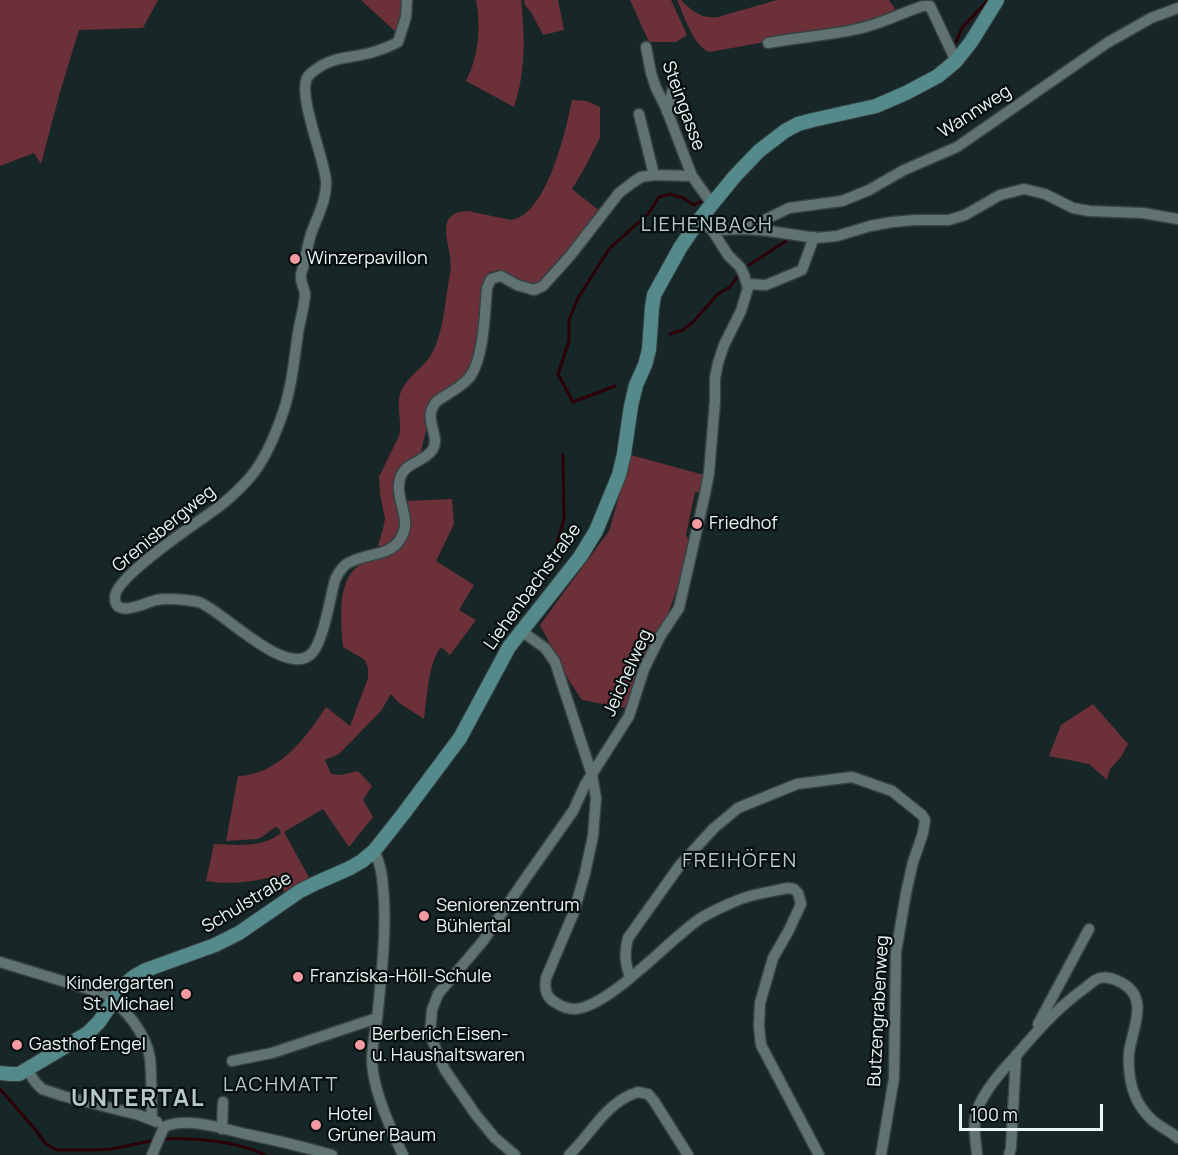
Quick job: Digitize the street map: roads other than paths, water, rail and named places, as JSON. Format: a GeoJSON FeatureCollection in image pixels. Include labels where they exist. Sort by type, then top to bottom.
{"type":"FeatureCollection","features":[{"type":"Feature","properties":{"kind":"street","name":"Grenisbergweg"},"geometry":{"type":"LineString","coordinates":[[407,0],[406,17],[398,42],[385,49],[367,54],[338,58],[320,66],[307,77],[306,99],[326,182],[323,203],[310,237],[301,278],[305,292],[288,397],[269,449],[253,474],[222,504],[182,532],[126,578],[114,599],[121,609],[167,599],[200,603],[280,656],[292,660],[304,659],[312,653],[318,642],[338,573],[355,560],[391,550],[403,535],[406,518],[399,483],[408,466],[427,455],[434,447],[431,421],[431,411],[434,405],[461,386],[475,370],[480,351],[487,288],[491,279],[501,276],[517,285],[534,290],[543,286],[570,256],[619,193],[641,177],[692,176]]}},
{"type":"Feature","properties":{"kind":"street","name":"Liehenbachstraße"},"geometry":{"type":"LineString","coordinates":[[374,851],[460,738],[508,647],[580,557],[596,531],[619,475],[636,385],[649,350],[654,295],[680,248],[699,220],[759,151],[785,131],[798,124],[876,106],[938,76],[956,61],[971,42],[997,0]]}},
{"type":"Feature","properties":{"kind":"street"},"geometry":{"type":"LineString","coordinates":[[768,43],[859,29],[934,3],[956,61]]}},
{"type":"Feature","properties":{"kind":"street","name":"Wannweg"},"geometry":{"type":"LineString","coordinates":[[746,229],[789,208],[842,201],[957,147],[1107,43],[1151,18],[1178,8]]}},
{"type":"Feature","properties":{"kind":"street","name":"Steingasse"},"geometry":{"type":"LineString","coordinates":[[646,47],[653,80],[692,176]]}},
{"type":"Feature","properties":{"kind":"street"},"geometry":{"type":"LineString","coordinates":[[667,112],[674,85],[673,76]]}},
{"type":"Feature","properties":{"kind":"street"},"geometry":{"type":"LineString","coordinates":[[639,114],[654,175]]}},
{"type":"Feature","properties":{"kind":"street"},"geometry":{"type":"LineString","coordinates":[[692,176],[712,204]]}},
{"type":"Feature","properties":{"kind":"street"},"geometry":{"type":"LineString","coordinates":[[712,230],[746,229],[814,237],[837,236],[892,222],[949,220],[965,215],[1000,195],[1024,189],[1045,194],[1073,208],[1089,211],[1143,213],[1178,219]]}},
{"type":"Feature","properties":{"kind":"street"},"geometry":{"type":"LineString","coordinates":[[699,220],[712,230],[728,255],[740,267],[747,284],[766,285],[802,270],[814,237]]}},
{"type":"Feature","properties":{"kind":"street","name":"Jeichelweg"},"geometry":{"type":"LineString","coordinates":[[515,1155],[495,1138],[476,1115],[445,1070],[430,1034],[432,1011],[438,994],[483,941],[573,811],[585,785],[629,716],[644,669],[661,635],[679,608],[707,483],[718,363],[741,311],[748,288],[747,284]]}},
{"type":"Feature","properties":{"kind":"street"},"geometry":{"type":"LineString","coordinates":[[520,630],[545,648],[555,662],[592,775],[596,798],[593,836],[585,873],[574,912],[546,978],[544,987],[547,996],[553,1002],[575,1009],[592,1004],[610,993],[701,918],[745,897],[788,888],[794,889],[798,893],[801,904],[773,958],[760,1003],[759,1028],[761,1045],[819,1155]]}},
{"type":"Feature","properties":{"kind":"street","name":"Butzengrabenweg"},"geometry":{"type":"LineString","coordinates":[[630,977],[625,950],[628,938],[680,865],[714,828],[738,808],[797,784],[852,777],[892,791],[925,820],[911,872],[896,952],[894,1078],[881,1155]]}},
{"type":"Feature","properties":{"kind":"street"},"geometry":{"type":"LineString","coordinates":[[374,851],[379,861],[383,886],[384,915],[372,1059],[373,1076],[403,1155]]}},
{"type":"Feature","properties":{"kind":"street","name":"Schulstraße"},"geometry":{"type":"LineString","coordinates":[[27,1070],[88,1033],[99,1022],[124,986],[135,976],[215,945],[239,933],[295,895],[350,868],[374,851]]}},
{"type":"Feature","properties":{"kind":"street"},"geometry":{"type":"LineString","coordinates":[[1032,1035],[1089,929]]}},
{"type":"Feature","properties":{"kind":"street"},"geometry":{"type":"LineString","coordinates":[[0,962],[105,994],[114,1000],[134,1022],[150,1057],[152,1119]]}},
{"type":"Feature","properties":{"kind":"street"},"geometry":{"type":"LineString","coordinates":[[977,1155],[975,1118],[986,1092],[1032,1035],[1058,1010],[1099,978],[1110,978],[1123,983],[1134,993],[1138,1001],[1138,1016],[1129,1062],[1133,1089],[1137,1100],[1152,1119],[1178,1138]]}},
{"type":"Feature","properties":{"kind":"street"},"geometry":{"type":"LineString","coordinates":[[232,1060],[272,1053],[377,1018]]}},
{"type":"Feature","properties":{"kind":"street"},"geometry":{"type":"LineString","coordinates":[[1009,1155],[1016,1054]]}},
{"type":"Feature","properties":{"kind":"street"},"geometry":{"type":"LineString","coordinates":[[0,1072],[19,1074],[27,1070],[42,1089],[152,1119],[163,1130]]}},
{"type":"Feature","properties":{"kind":"street"},"geometry":{"type":"LineString","coordinates":[[569,1155],[615,1102],[638,1092],[648,1094],[654,1101],[688,1155]]}},
{"type":"Feature","properties":{"kind":"street"},"geometry":{"type":"LineString","coordinates":[[222,1129],[223,1102]]}},
{"type":"Feature","properties":{"kind":"street"},"geometry":{"type":"LineString","coordinates":[[152,1154],[163,1130],[171,1124],[181,1123],[206,1125],[298,1145],[332,1155]]}},
{"type":"Feature","properties":{"kind":"waterway","name":"LIEHENBACH"},"geometry":{"type":"LineString","coordinates":[[956,42],[962,28],[988,0]]}},
{"type":"Feature","properties":{"kind":"waterway","name":"LIEHENBACH"},"geometry":{"type":"LineString","coordinates":[[615,386],[573,402],[558,374],[569,341],[569,320],[578,298],[609,249],[648,214],[659,197],[670,194],[694,205],[703,200]]}},
{"type":"Feature","properties":{"kind":"waterway"},"geometry":{"type":"LineString","coordinates":[[749,265],[786,241]]}},
{"type":"Feature","properties":{"kind":"waterway"},"geometry":{"type":"LineString","coordinates":[[670,334],[683,330],[693,322],[718,294],[730,287],[737,277]]}},
{"type":"Feature","properties":{"kind":"waterway","name":"LIEHENBACH"},"geometry":{"type":"LineString","coordinates":[[553,555],[564,520],[563,455]]}},
{"type":"Feature","properties":{"kind":"waterway"},"geometry":{"type":"LineString","coordinates":[[0,1089],[46,1144],[57,1150],[112,1149],[155,1140]]}},
{"type":"Feature","properties":{"kind":"waterway"},"geometry":{"type":"LineString","coordinates":[[161,1139],[214,1141],[241,1146],[265,1155]]}},
{"type":"Feature","properties":{"kind":"place","name":"Winzerpavillon"},"geometry":{"type":"Point","coordinates":[295,259]}},
{"type":"Feature","properties":{"kind":"place","name":"Friedhof"},"geometry":{"type":"Point","coordinates":[697,524]}},
{"type":"Feature","properties":{"kind":"place","name":"Seniorenzentrum Bühlertal"},"geometry":{"type":"Point","coordinates":[424,916]}},
{"type":"Feature","properties":{"kind":"place","name":"Franziska-Höll-Schule"},"geometry":{"type":"Point","coordinates":[298,977]}},
{"type":"Feature","properties":{"kind":"place","name":"Kindergarten St. Michael"},"geometry":{"type":"Point","coordinates":[186,994]}},
{"type":"Feature","properties":{"kind":"place","name":"Gasthof Engel"},"geometry":{"type":"Point","coordinates":[17,1045]}},
{"type":"Feature","properties":{"kind":"place","name":"Berberich Eisen- u. Haushaltswaren"},"geometry":{"type":"Point","coordinates":[360,1045]}},
{"type":"Feature","properties":{"kind":"place","name":"Hotel Grüner Baum"},"geometry":{"type":"Point","coordinates":[316,1125]}},
{"type":"Feature","properties":{"kind":"district","name":"LIEHENBACH"},"geometry":{"type":"Point","coordinates":[707,225]}},
{"type":"Feature","properties":{"kind":"district","name":"FREIHÖFEN"},"geometry":{"type":"Point","coordinates":[740,861]}},
{"type":"Feature","properties":{"kind":"district","name":"LACHMATT"},"geometry":{"type":"Point","coordinates":[281,1085]}},
{"type":"Feature","properties":{"kind":"district","name":"UNTERTAL"},"geometry":{"type":"Point","coordinates":[138,1099]}}]}
